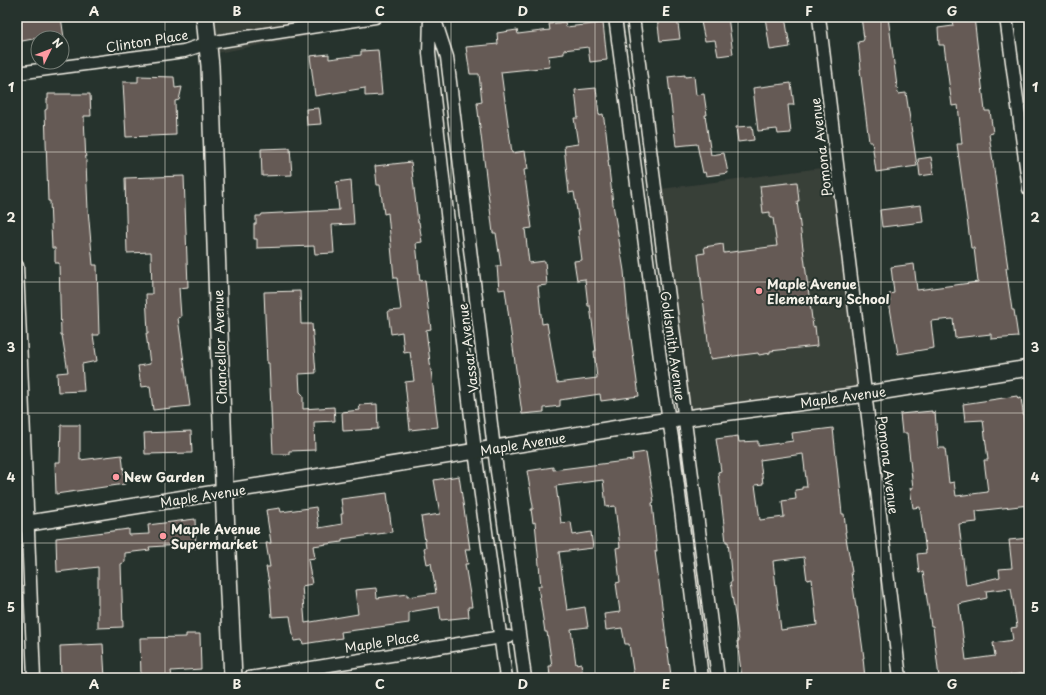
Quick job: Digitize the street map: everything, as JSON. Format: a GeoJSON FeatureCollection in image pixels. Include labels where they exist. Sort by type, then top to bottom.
{"type":"FeatureCollection","features":[{"type":"Feature","properties":{"kind":"main road","name":"Chancellor Avenue"},"geometry":{"type":"LineString","coordinates":[[205,17],[208,43],[218,280],[224,492],[233,678]]}},
{"type":"Feature","properties":{"kind":"street","name":"Clinton Place"},"geometry":{"type":"LineString","coordinates":[[17,73],[184,51],[208,43],[375,17]]}},
{"type":"Feature","properties":{"kind":"street","name":"Vassar Avenue"},"geometry":{"type":"LineString","coordinates":[[430,17],[428,52],[474,451],[502,637],[506,678]]}},
{"type":"Feature","properties":{"kind":"street","name":"Vassar Avenue"},"geometry":{"type":"LineString","coordinates":[[434,17],[447,57],[494,449],[525,678]]}},
{"type":"Feature","properties":{"kind":"street","name":"Goldsmith Avenue"},"geometry":{"type":"LineString","coordinates":[[615,17],[702,678]]}},
{"type":"Feature","properties":{"kind":"street","name":"Goldsmith Avenue"},"geometry":{"type":"LineString","coordinates":[[633,17],[718,678]]}},
{"type":"Feature","properties":{"kind":"street","name":"Pomona Avenue"},"geometry":{"type":"LineString","coordinates":[[819,17],[900,678]]}},
{"type":"Feature","properties":{"kind":"street"},"geometry":{"type":"LineString","coordinates":[[1006,17],[1029,189]]}},
{"type":"Feature","properties":{"kind":"street"},"geometry":{"type":"LineString","coordinates":[[449,231],[468,230]]}},
{"type":"Feature","properties":{"kind":"street"},"geometry":{"type":"LineString","coordinates":[[17,266],[22,525],[34,678]]}},
{"type":"Feature","properties":{"kind":"street","name":"Maple Avenue"},"geometry":{"type":"LineString","coordinates":[[22,525],[685,418],[866,394],[1029,368]]}},
{"type":"Feature","properties":{"kind":"street","name":"Maple Place"},"geometry":{"type":"LineString","coordinates":[[249,678],[502,637],[520,638]]}},
{"type":"Feature","properties":{"kind":"street"},"geometry":{"type":"LineString","coordinates":[[700,658],[716,657]]}},
{"type":"Feature","properties":{"kind":"shaded area"},"geometry":{"type":"Polygon","coordinates":[[[207,17],[305,17],[308,36],[212,54],[207,17]]]}},
{"type":"Feature","properties":{"kind":"shaded area","name":"Maple Avenue Elementary School"},"geometry":{"type":"Polygon","coordinates":[[[836,166],[864,393],[682,422],[654,190],[836,166]]]}},
{"type":"Feature","properties":{"kind":"building"},"geometry":{"type":"Polygon","coordinates":[[[17,17],[61,17],[63,30],[30,30],[30,40],[17,42],[17,17]]]}},
{"type":"Feature","properties":{"kind":"building"},"geometry":{"type":"Polygon","coordinates":[[[657,17],[677,17],[680,39],[660,41],[657,17]]]}},
{"type":"Feature","properties":{"kind":"building"},"geometry":{"type":"Polygon","coordinates":[[[700,17],[728,17],[733,54],[718,56],[715,40],[705,41],[700,17]]]}},
{"type":"Feature","properties":{"kind":"building"},"geometry":{"type":"Polygon","coordinates":[[[765,17],[785,17],[790,47],[770,50],[765,17]]]}},
{"type":"Feature","properties":{"kind":"building"},"geometry":{"type":"Polygon","coordinates":[[[861,17],[888,17],[898,94],[906,93],[917,166],[876,172],[872,142],[869,142],[860,69],[858,42],[863,41],[864,39],[861,17]]]}},
{"type":"Feature","properties":{"kind":"building"},"geometry":{"type":"Polygon","coordinates":[[[951,17],[974,17],[985,111],[990,111],[993,133],[989,134],[1008,268],[1006,268],[1012,310],[1014,310],[1018,337],[991,339],[991,334],[955,338],[953,319],[931,321],[934,348],[898,354],[889,302],[889,294],[894,293],[891,267],[914,264],[917,290],[978,282],[974,248],[971,248],[957,144],[962,144],[958,105],[952,106],[944,45],[939,45],[938,28],[953,26],[951,17]]]}},
{"type":"Feature","properties":{"kind":"building"},"geometry":{"type":"Polygon","coordinates":[[[565,22],[566,27],[603,23],[607,60],[590,62],[588,47],[564,50],[564,54],[548,56],[550,67],[501,72],[512,153],[525,151],[528,169],[524,170],[532,228],[525,229],[529,263],[545,261],[547,285],[538,286],[542,324],[547,323],[557,383],[597,378],[594,351],[596,351],[585,279],[577,280],[574,261],[582,260],[578,230],[580,230],[574,192],[569,193],[564,146],[578,144],[574,118],[578,118],[575,90],[596,88],[599,115],[603,114],[606,131],[613,204],[624,271],[628,317],[639,396],[601,401],[600,394],[560,400],[560,406],[544,408],[544,412],[522,414],[505,289],[499,290],[497,266],[501,266],[496,233],[493,233],[477,103],[482,102],[479,74],[470,74],[466,47],[498,44],[497,33],[517,30],[518,34],[550,30],[549,24],[565,22]]]}},
{"type":"Feature","properties":{"kind":"building"},"geometry":{"type":"Polygon","coordinates":[[[378,50],[382,95],[365,96],[365,88],[315,96],[310,56],[329,54],[329,59],[361,55],[361,51],[378,50]]]}},
{"type":"Feature","properties":{"kind":"building"},"geometry":{"type":"Polygon","coordinates":[[[685,75],[685,77],[694,76],[696,95],[704,94],[707,115],[705,115],[711,155],[724,153],[728,173],[706,176],[705,172],[703,173],[697,144],[676,146],[668,77],[685,75]]]}},
{"type":"Feature","properties":{"kind":"building"},"geometry":{"type":"Polygon","coordinates":[[[138,76],[174,77],[175,88],[182,87],[179,100],[175,101],[176,135],[126,137],[123,82],[138,82],[138,76]]]}},
{"type":"Feature","properties":{"kind":"building"},"geometry":{"type":"Polygon","coordinates":[[[791,83],[794,105],[788,105],[791,133],[778,134],[777,129],[758,131],[753,88],[791,83]]]}},
{"type":"Feature","properties":{"kind":"building"},"geometry":{"type":"Polygon","coordinates":[[[48,94],[90,94],[91,116],[84,116],[88,210],[93,265],[97,265],[99,335],[93,335],[97,361],[82,364],[84,391],[58,392],[57,373],[68,372],[61,335],[59,263],[55,263],[55,248],[52,248],[50,201],[48,201],[45,110],[47,109],[48,94]]]}},
{"type":"Feature","properties":{"kind":"building"},"geometry":{"type":"Polygon","coordinates":[[[319,108],[321,124],[307,125],[306,109],[319,108]]]}},
{"type":"Feature","properties":{"kind":"building"},"geometry":{"type":"Polygon","coordinates":[[[752,126],[754,140],[738,142],[736,127],[752,126]]]}},
{"type":"Feature","properties":{"kind":"building"},"geometry":{"type":"Polygon","coordinates":[[[290,148],[292,175],[262,176],[261,149],[290,148]]]}},
{"type":"Feature","properties":{"kind":"building"},"geometry":{"type":"Polygon","coordinates":[[[931,157],[934,174],[920,176],[918,159],[931,157]]]}},
{"type":"Feature","properties":{"kind":"building"},"geometry":{"type":"Polygon","coordinates":[[[411,162],[418,222],[422,242],[416,243],[420,281],[425,280],[431,329],[426,330],[438,427],[410,430],[405,382],[414,381],[410,352],[404,353],[402,332],[391,334],[388,311],[401,310],[397,278],[394,278],[388,213],[384,214],[380,185],[377,185],[375,166],[411,162]]]}},
{"type":"Feature","properties":{"kind":"building"},"geometry":{"type":"Polygon","coordinates":[[[184,176],[188,287],[179,288],[181,317],[178,318],[190,406],[153,410],[150,386],[141,387],[138,366],[150,364],[146,333],[148,333],[146,294],[152,294],[151,252],[127,253],[125,178],[184,176]]]}},
{"type":"Feature","properties":{"kind":"building"},"geometry":{"type":"Polygon","coordinates":[[[351,180],[354,224],[332,225],[334,253],[315,254],[314,246],[257,248],[257,239],[254,239],[254,224],[256,224],[256,216],[261,216],[262,214],[339,210],[336,182],[351,180]]]}},
{"type":"Feature","properties":{"kind":"building"},"geometry":{"type":"Polygon","coordinates":[[[797,182],[799,201],[797,201],[813,327],[815,326],[817,346],[770,351],[770,353],[759,355],[758,353],[710,359],[698,254],[705,253],[704,247],[723,244],[724,253],[777,246],[773,218],[770,218],[770,212],[763,213],[760,186],[797,182]]]}},
{"type":"Feature","properties":{"kind":"building"},"geometry":{"type":"Polygon","coordinates":[[[921,205],[923,222],[882,227],[880,210],[921,205]]]}},
{"type":"Feature","properties":{"kind":"building"},"geometry":{"type":"Polygon","coordinates":[[[300,291],[301,324],[312,324],[316,373],[299,374],[300,392],[303,395],[303,409],[334,407],[335,421],[314,422],[315,450],[289,451],[289,454],[273,454],[264,292],[300,291]]]}},
{"type":"Feature","properties":{"kind":"building"},"geometry":{"type":"Polygon","coordinates":[[[1017,396],[1018,399],[1021,398],[1029,454],[1029,505],[976,511],[977,522],[959,524],[966,585],[1000,577],[999,569],[1012,568],[1009,540],[1029,538],[1029,673],[1010,675],[1011,678],[939,678],[933,626],[931,626],[923,572],[919,573],[917,554],[926,553],[920,507],[913,508],[910,488],[913,488],[907,433],[902,433],[900,414],[935,412],[938,448],[945,448],[949,483],[954,482],[956,496],[988,492],[984,460],[988,460],[983,420],[965,421],[963,404],[1017,396]],[[1011,588],[986,591],[987,598],[959,604],[966,660],[995,656],[993,643],[1013,640],[1011,628],[1017,627],[1011,588]]]}},
{"type":"Feature","properties":{"kind":"building"},"geometry":{"type":"Polygon","coordinates":[[[377,404],[378,429],[343,431],[342,412],[360,410],[359,405],[377,404]]]}},
{"type":"Feature","properties":{"kind":"building"},"geometry":{"type":"Polygon","coordinates":[[[61,425],[80,425],[80,460],[122,455],[125,484],[56,494],[55,462],[60,462],[61,425]]]}},
{"type":"Feature","properties":{"kind":"building"},"geometry":{"type":"Polygon","coordinates":[[[833,428],[842,514],[844,514],[845,532],[864,658],[865,678],[742,678],[737,641],[739,641],[730,582],[732,582],[728,542],[726,542],[718,472],[721,471],[716,439],[738,436],[739,442],[758,441],[758,446],[793,441],[792,433],[833,428]],[[803,454],[760,460],[763,484],[755,485],[760,520],[784,517],[782,501],[796,499],[795,490],[802,489],[802,487],[807,487],[803,454]],[[804,557],[773,561],[781,630],[817,625],[812,579],[807,580],[804,557]]]}},
{"type":"Feature","properties":{"kind":"building"},"geometry":{"type":"Polygon","coordinates":[[[191,431],[192,453],[145,454],[144,433],[191,431]]]}},
{"type":"Feature","properties":{"kind":"building"},"geometry":{"type":"Polygon","coordinates":[[[646,452],[654,502],[652,503],[657,551],[655,551],[671,676],[659,678],[658,676],[643,678],[643,676],[634,677],[629,644],[625,644],[622,628],[606,630],[604,614],[620,612],[616,583],[620,582],[616,548],[620,547],[615,506],[606,507],[603,480],[556,486],[561,523],[571,522],[573,535],[591,532],[593,548],[559,552],[567,610],[585,607],[588,627],[571,629],[576,664],[581,663],[583,678],[550,678],[549,666],[552,666],[538,586],[541,586],[535,522],[533,523],[531,509],[533,509],[533,506],[527,471],[553,467],[553,470],[633,460],[632,454],[646,452]]]}},
{"type":"Feature","properties":{"kind":"building"},"geometry":{"type":"Polygon","coordinates":[[[459,476],[470,549],[465,549],[468,564],[465,564],[472,607],[468,607],[469,617],[441,620],[439,607],[409,612],[409,623],[341,632],[342,638],[303,644],[302,640],[294,641],[290,616],[272,617],[270,588],[266,567],[270,567],[266,543],[271,543],[266,510],[280,508],[281,512],[316,507],[319,528],[342,524],[341,514],[343,514],[341,499],[387,493],[392,532],[342,539],[342,542],[313,546],[315,558],[308,559],[312,584],[302,586],[305,623],[358,614],[355,590],[376,588],[377,598],[407,594],[407,597],[436,593],[431,563],[427,564],[421,517],[440,514],[434,480],[459,476]]]}},
{"type":"Feature","properties":{"kind":"building"},"geometry":{"type":"Polygon","coordinates":[[[195,519],[196,548],[180,549],[179,545],[149,547],[150,550],[125,553],[125,562],[121,564],[123,627],[98,628],[98,567],[57,572],[56,538],[129,529],[129,535],[149,534],[148,525],[195,519]]]}},
{"type":"Feature","properties":{"kind":"building"},"geometry":{"type":"Polygon","coordinates":[[[186,634],[200,634],[201,669],[171,671],[172,678],[141,678],[140,638],[186,637],[186,634]]]}},
{"type":"Feature","properties":{"kind":"building"},"geometry":{"type":"Polygon","coordinates":[[[103,644],[105,678],[61,678],[60,646],[103,644]]]}},
{"type":"Feature","properties":{"kind":"place","name":"Maple Avenue Elementary School"},"geometry":{"type":"Point","coordinates":[759,291]}},
{"type":"Feature","properties":{"kind":"place","name":"New Garden"},"geometry":{"type":"Point","coordinates":[116,477]}},
{"type":"Feature","properties":{"kind":"place","name":"Maple Avenue Supermarket"},"geometry":{"type":"Point","coordinates":[163,536]}}]}
